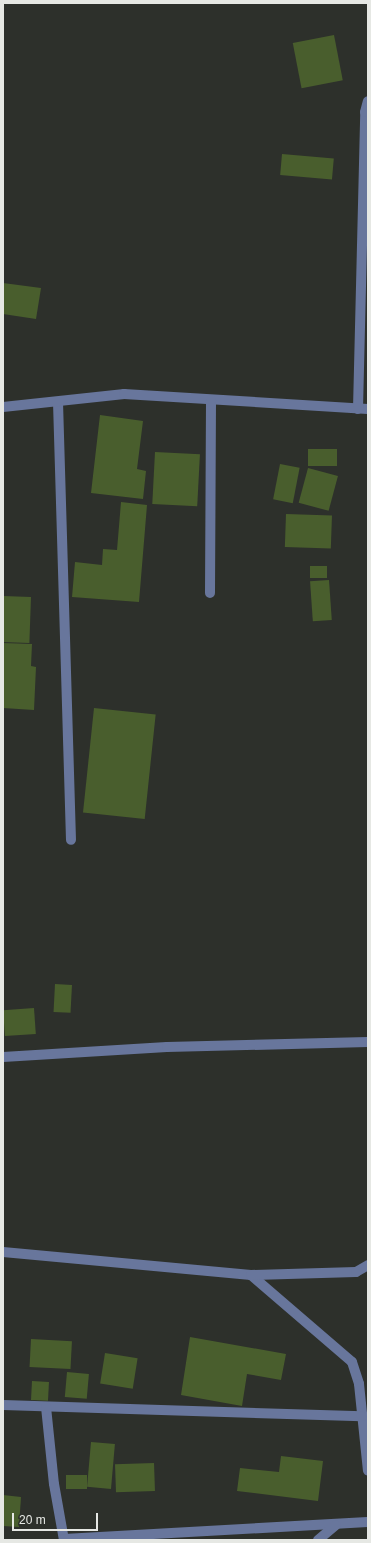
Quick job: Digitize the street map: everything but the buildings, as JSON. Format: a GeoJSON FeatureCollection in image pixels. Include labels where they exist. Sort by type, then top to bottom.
{"type":"FeatureCollection","features":[{"type":"Feature","properties":{"kind":"street"},"geometry":{"type":"LineString","coordinates":[[3,408],[124,394],[363,409],[365,112],[368,101]]}},
{"type":"Feature","properties":{"kind":"street"},"geometry":{"type":"LineString","coordinates":[[210,593],[212,400]]}},
{"type":"Feature","properties":{"kind":"street"},"geometry":{"type":"LineString","coordinates":[[58,402],[71,840]]}},
{"type":"Feature","properties":{"kind":"street"},"geometry":{"type":"LineString","coordinates":[[3,1058],[167,1046],[368,1042]]}},
{"type":"Feature","properties":{"kind":"street"},"geometry":{"type":"LineString","coordinates":[[3,1252],[250,1275],[356,1272],[368,1265]]}},
{"type":"Feature","properties":{"kind":"street"},"geometry":{"type":"LineString","coordinates":[[250,1275],[352,1362],[359,1384],[368,1471]]}},
{"type":"Feature","properties":{"kind":"street"},"geometry":{"type":"LineString","coordinates":[[3,1405],[362,1416]]}},
{"type":"Feature","properties":{"kind":"street"},"geometry":{"type":"LineString","coordinates":[[46,1407],[54,1484],[64,1540],[368,1522]]}},
{"type":"Feature","properties":{"kind":"street"},"geometry":{"type":"LineString","coordinates":[[318,1540],[336,1525]]}}]}
